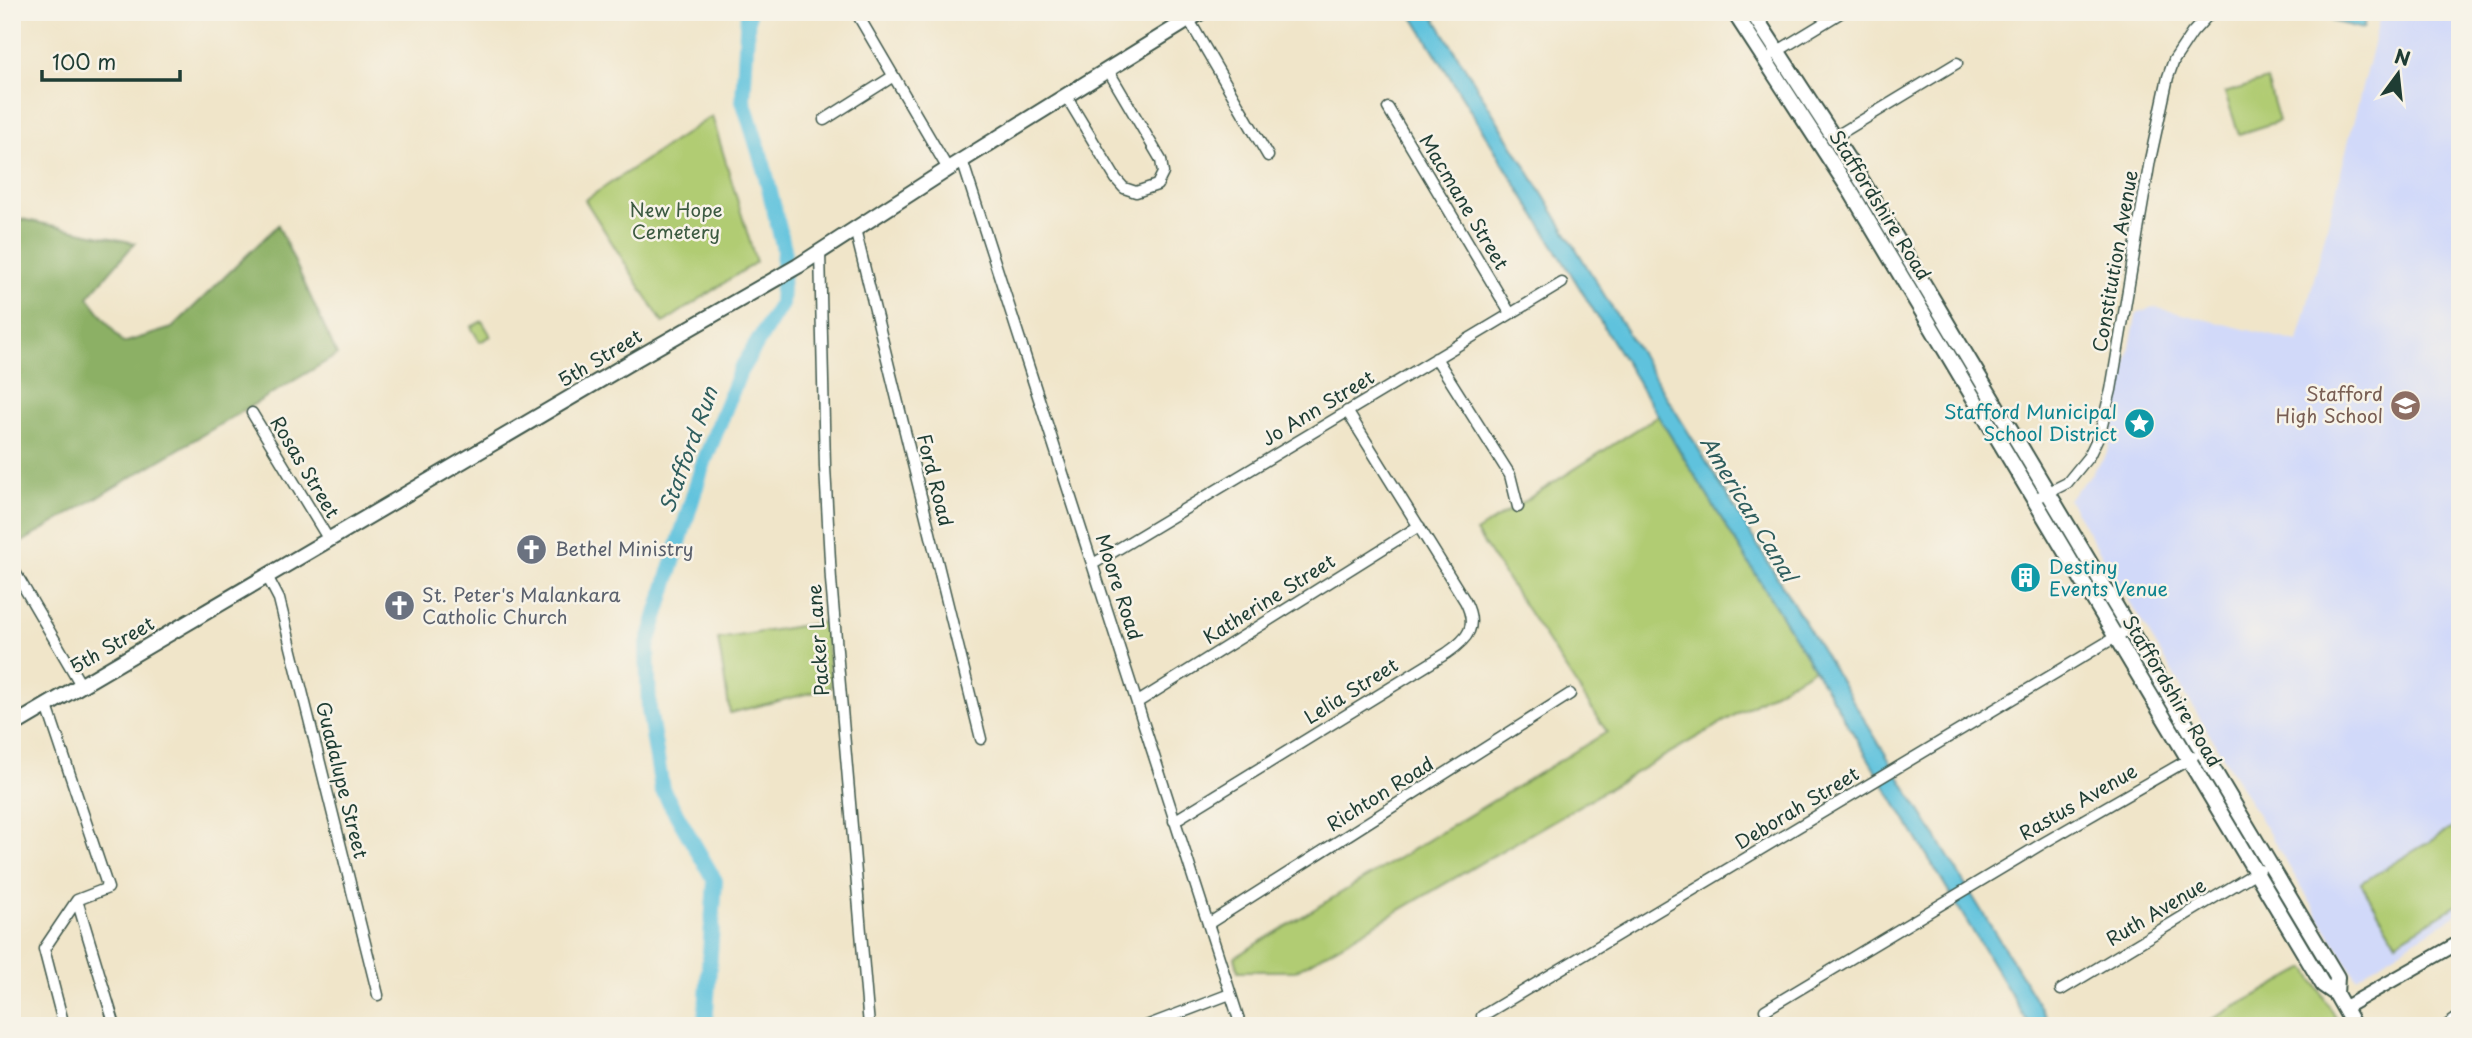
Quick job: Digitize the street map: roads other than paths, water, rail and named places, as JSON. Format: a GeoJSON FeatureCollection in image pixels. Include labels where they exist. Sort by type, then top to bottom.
{"type":"FeatureCollection","features":[{"type":"Feature","properties":{"kind":"main road","name":"Staffordshire Road"},"geometry":{"type":"LineString","coordinates":[[1734,12],[1851,192],[2035,499],[2123,633]]}},
{"type":"Feature","properties":{"kind":"main road","name":"Staffordshire Road"},"geometry":{"type":"LineString","coordinates":[[1752,12],[1864,184],[2048,492],[2123,633],[2263,868],[2337,977],[2336,994],[2354,1026]]}},
{"type":"Feature","properties":{"kind":"main road","name":"5th Street"},"geometry":{"type":"LineString","coordinates":[[12,726],[662,343],[798,266],[947,169],[1195,16]]}},
{"type":"Feature","properties":{"kind":"street"},"geometry":{"type":"LineString","coordinates":[[856,12],[947,169]]}},
{"type":"Feature","properties":{"kind":"street"},"geometry":{"type":"LineString","coordinates":[[1763,60],[1842,12]]}},
{"type":"Feature","properties":{"kind":"street","name":"Constitution Avenue"},"geometry":{"type":"LineString","coordinates":[[2035,499],[2067,483],[2089,456],[2100,433],[2111,390],[2150,160],[2168,77],[2174,60],[2192,33],[2211,12]]}},
{"type":"Feature","properties":{"kind":"street"},"geometry":{"type":"LineString","coordinates":[[1195,16],[1268,156]]}},
{"type":"Feature","properties":{"kind":"street"},"geometry":{"type":"LineString","coordinates":[[1833,138],[1957,63]]}},
{"type":"Feature","properties":{"kind":"street"},"geometry":{"type":"LineString","coordinates":[[1066,96],[1124,188],[1136,192],[1157,185],[1163,173],[1161,160],[1108,70]]}},
{"type":"Feature","properties":{"kind":"street"},"geometry":{"type":"LineString","coordinates":[[824,120],[892,77]]}},
{"type":"Feature","properties":{"kind":"street","name":"Macmane Street"},"geometry":{"type":"LineString","coordinates":[[1388,108],[1510,313]]}},
{"type":"Feature","properties":{"kind":"street","name":"Moore Road"},"geometry":{"type":"LineString","coordinates":[[962,160],[1241,1026]]}},
{"type":"Feature","properties":{"kind":"street","name":"Ford Road"},"geometry":{"type":"LineString","coordinates":[[855,229],[981,738]]}},
{"type":"Feature","properties":{"kind":"street","name":"Packer Lane"},"geometry":{"type":"LineString","coordinates":[[820,251],[825,467],[831,580],[869,1026]]}},
{"type":"Feature","properties":{"kind":"street","name":"Jo Ann Street"},"geometry":{"type":"LineString","coordinates":[[1093,564],[1562,283]]}},
{"type":"Feature","properties":{"kind":"street"},"geometry":{"type":"LineString","coordinates":[[1436,358],[1510,475],[1518,507]]}},
{"type":"Feature","properties":{"kind":"street","name":"Lelia Street"},"geometry":{"type":"LineString","coordinates":[[1174,821],[1463,641],[1470,629],[1470,611],[1348,411]]}},
{"type":"Feature","properties":{"kind":"street","name":"Rosas Street"},"geometry":{"type":"LineString","coordinates":[[252,413],[329,540]]}},
{"type":"Feature","properties":{"kind":"street","name":"Katherine Street"},"geometry":{"type":"LineString","coordinates":[[1138,702],[1419,526]]}},
{"type":"Feature","properties":{"kind":"street"},"geometry":{"type":"LineString","coordinates":[[12,567],[81,685]]}},
{"type":"Feature","properties":{"kind":"street","name":"Guadalupe Street"},"geometry":{"type":"LineString","coordinates":[[267,576],[279,599],[378,995]]}},
{"type":"Feature","properties":{"kind":"street","name":"Deborah Street"},"geometry":{"type":"LineString","coordinates":[[1482,1016],[2123,633]]}},
{"type":"Feature","properties":{"kind":"street","name":"Richton Road"},"geometry":{"type":"LineString","coordinates":[[1208,924],[1570,694]]}},
{"type":"Feature","properties":{"kind":"street"},"geometry":{"type":"LineString","coordinates":[[47,706],[108,888],[77,900],[44,949],[65,1026]]}},
{"type":"Feature","properties":{"kind":"street","name":"Rastus Avenue"},"geometry":{"type":"LineString","coordinates":[[1765,1010],[2196,755]]}},
{"type":"Feature","properties":{"kind":"street","name":"Ruth Avenue"},"geometry":{"type":"LineString","coordinates":[[2061,990],[2263,868]]}},
{"type":"Feature","properties":{"kind":"street"},"geometry":{"type":"LineString","coordinates":[[77,900],[115,1026]]}},
{"type":"Feature","properties":{"kind":"street"},"geometry":{"type":"LineString","coordinates":[[2344,1008],[2460,942]]}},
{"type":"Feature","properties":{"kind":"street"},"geometry":{"type":"LineString","coordinates":[[1146,1026],[1230,994]]}},
{"type":"Feature","properties":{"kind":"street"},"geometry":{"type":"LineString","coordinates":[[2446,1026],[2460,1016]]}},
{"type":"Feature","properties":{"kind":"water","name":"American Canal"},"geometry":{"type":"Polygon","coordinates":[[[1410,12],[1431,12],[2052,1026],[2030,1026],[1410,12]]]}},
{"type":"Feature","properties":{"kind":"water"},"geometry":{"type":"Polygon","coordinates":[[[2334,12],[2367,12],[2363,29],[2332,21],[2334,12]]]}},
{"type":"Feature","properties":{"kind":"waterway","name":"Stafford Run"},"geometry":{"type":"LineString","coordinates":[[705,1026],[715,881],[662,789],[649,710],[647,647],[702,467],[740,371],[781,304],[784,249],[763,164],[743,100],[748,12]]}},
{"type":"Feature","properties":{"kind":"place","name":"Stafford High School"},"geometry":{"type":"Point","coordinates":[2406,405]}},
{"type":"Feature","properties":{"kind":"place","name":"Stafford Municipal School District"},"geometry":{"type":"Point","coordinates":[2140,423]}},
{"type":"Feature","properties":{"kind":"place","name":"Bethel Ministry"},"geometry":{"type":"Point","coordinates":[532,549]}},
{"type":"Feature","properties":{"kind":"place","name":"Destiny Events Venue"},"geometry":{"type":"Point","coordinates":[2026,578]}},
{"type":"Feature","properties":{"kind":"place","name":"St. Peter's Malankara Catholic Church"},"geometry":{"type":"Point","coordinates":[399,606]}},
{"type":"Feature","properties":{"kind":"park label","name":"New Hope Cemetery"},"geometry":{"type":"Point","coordinates":[676,221]}}]}
